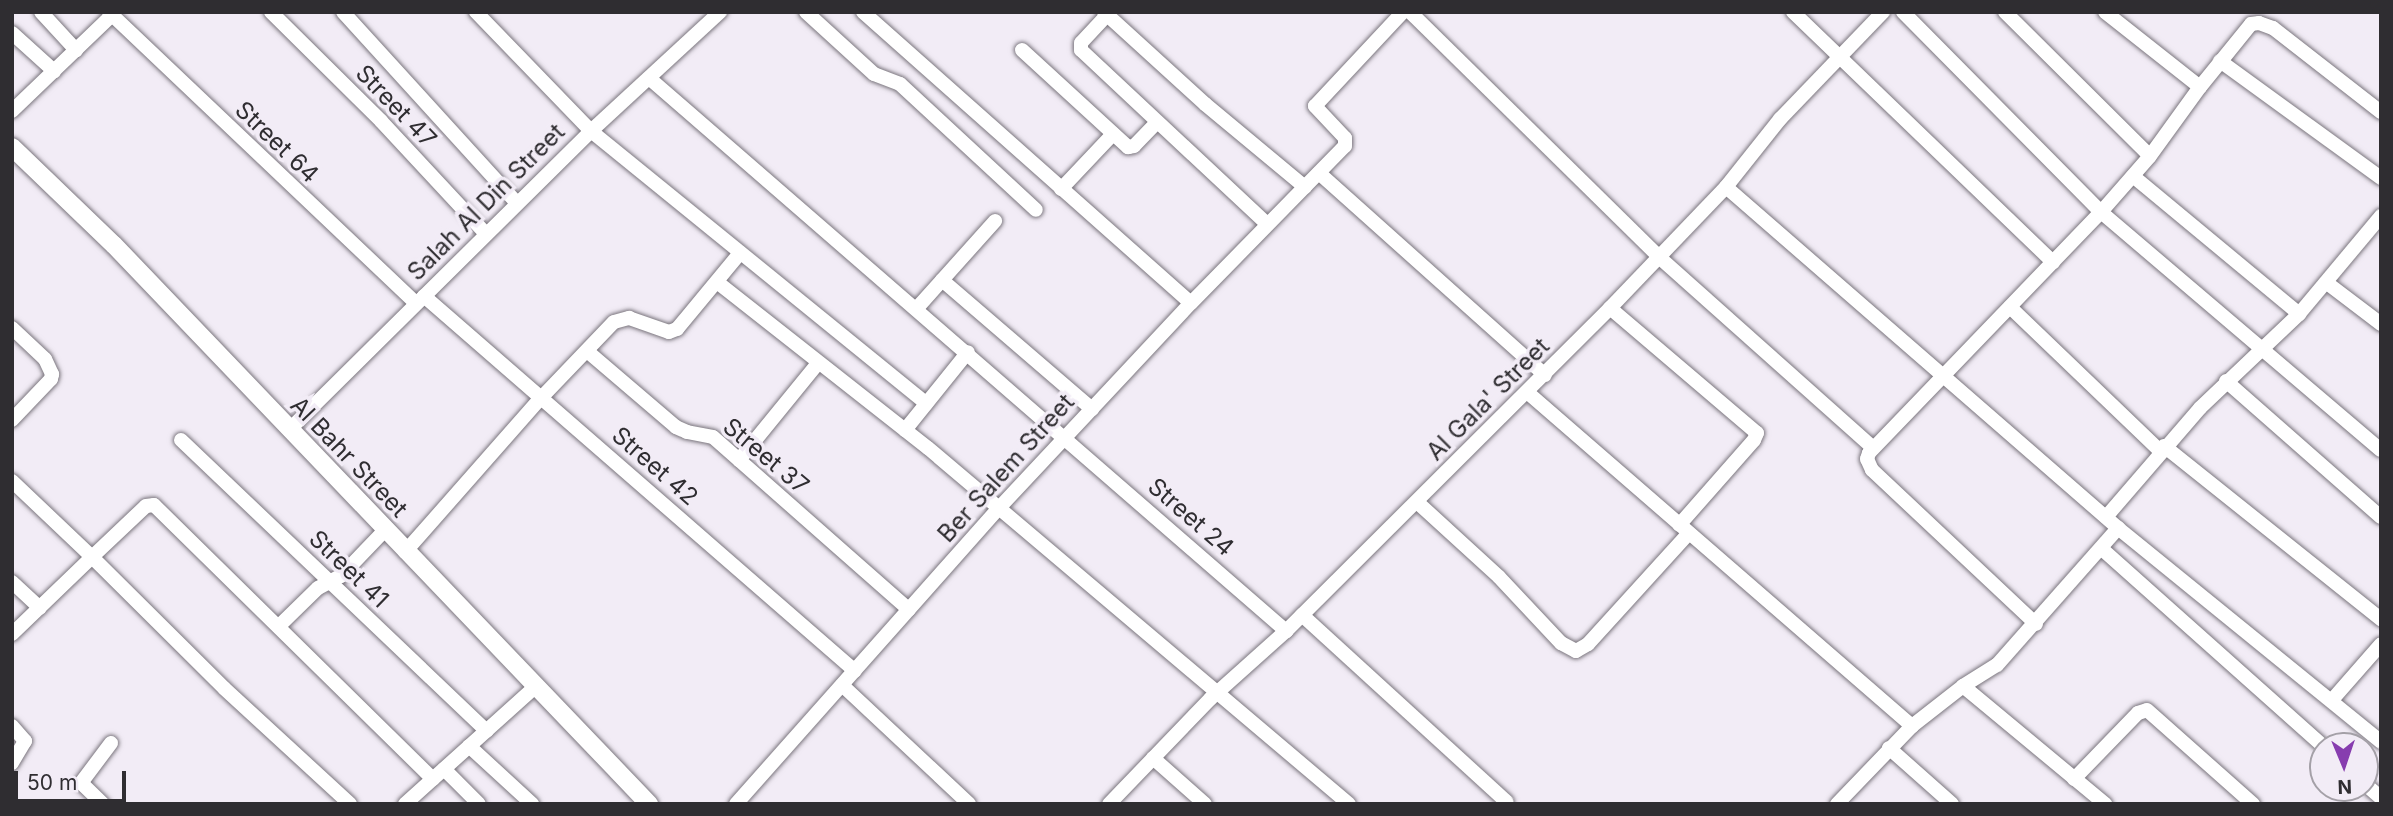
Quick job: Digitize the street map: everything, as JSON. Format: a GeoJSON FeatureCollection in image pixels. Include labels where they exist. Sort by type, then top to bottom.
{"type":"FeatureCollection","features":[{"type":"Feature","properties":{"kind":"street"},"geometry":{"type":"LineString","coordinates":[[41,12],[76,50]]}},
{"type":"Feature","properties":{"kind":"street","name":"Street 47"},"geometry":{"type":"LineString","coordinates":[[271,12],[381,121],[486,234]]}},
{"type":"Feature","properties":{"kind":"street"},"geometry":{"type":"LineString","coordinates":[[343,12],[517,203]]}},
{"type":"Feature","properties":{"kind":"street"},"geometry":{"type":"LineString","coordinates":[[475,12],[591,131],[926,403]]}},
{"type":"Feature","properties":{"kind":"street","name":"Salah Al Din Street"},"geometry":{"type":"LineString","coordinates":[[289,430],[591,131],[720,12]]}},
{"type":"Feature","properties":{"kind":"street"},"geometry":{"type":"LineString","coordinates":[[806,12],[874,74],[900,84],[1036,210]]}},
{"type":"Feature","properties":{"kind":"street"},"geometry":{"type":"LineString","coordinates":[[863,12],[1191,303]]}},
{"type":"Feature","properties":{"kind":"street","name":"Ber Salem Street"},"geometry":{"type":"LineString","coordinates":[[736,804],[999,508],[1346,143],[1315,106],[1403,12]]}},
{"type":"Feature","properties":{"kind":"street"},"geometry":{"type":"LineString","coordinates":[[1410,12],[1660,258],[1873,448]]}},
{"type":"Feature","properties":{"kind":"street"},"geometry":{"type":"LineString","coordinates":[[1793,12],[2053,262]]}},
{"type":"Feature","properties":{"kind":"street","name":"Al Gala' Street"},"geometry":{"type":"LineString","coordinates":[[1109,804],[1218,692],[1286,631],[1660,258],[1726,187],[1780,119],[1883,12]]}},
{"type":"Feature","properties":{"kind":"street"},"geometry":{"type":"LineString","coordinates":[[1903,12],[2101,212],[2381,450]]}},
{"type":"Feature","properties":{"kind":"street"},"geometry":{"type":"LineString","coordinates":[[2005,12],[2150,156]]}},
{"type":"Feature","properties":{"kind":"street"},"geometry":{"type":"LineString","coordinates":[[2105,12],[2200,87]]}},
{"type":"Feature","properties":{"kind":"street"},"geometry":{"type":"LineString","coordinates":[[12,111],[110,14]]}},
{"type":"Feature","properties":{"kind":"street","name":"Street 64"},"geometry":{"type":"LineString","coordinates":[[110,14],[420,300]]}},
{"type":"Feature","properties":{"kind":"street"},"geometry":{"type":"LineString","coordinates":[[1268,224],[1081,50],[1081,43],[1105,14],[1205,104],[1305,187]]}},
{"type":"Feature","properties":{"kind":"street"},"geometry":{"type":"LineString","coordinates":[[2036,624],[1872,470],[1867,459],[1873,448],[2101,212],[2150,156],[2200,87],[2251,24],[2266,25],[2381,112]]}},
{"type":"Feature","properties":{"kind":"street"},"geometry":{"type":"LineString","coordinates":[[12,33],[54,71]]}},
{"type":"Feature","properties":{"kind":"street"},"geometry":{"type":"LineString","coordinates":[[1022,50],[1113,134],[1131,147],[1157,122]]}},
{"type":"Feature","properties":{"kind":"street"},"geometry":{"type":"LineString","coordinates":[[2220,61],[2381,178]]}},
{"type":"Feature","properties":{"kind":"street","name":"Street 24"},"geometry":{"type":"LineString","coordinates":[[649,78],[968,352],[1286,631]]}},
{"type":"Feature","properties":{"kind":"street"},"geometry":{"type":"LineString","coordinates":[[1061,188],[1113,134]]}},
{"type":"Feature","properties":{"kind":"street","name":"Al Bahr Street"},"geometry":{"type":"LineString","coordinates":[[12,147],[114,245],[649,804]]}},
{"type":"Feature","properties":{"kind":"street"},"geometry":{"type":"LineString","coordinates":[[1319,173],[1545,375]]}},
{"type":"Feature","properties":{"kind":"street"},"geometry":{"type":"LineString","coordinates":[[2133,176],[2299,314]]}},
{"type":"Feature","properties":{"kind":"street"},"geometry":{"type":"LineString","coordinates":[[1726,187],[2118,528],[2381,742]]}},
{"type":"Feature","properties":{"kind":"street"},"geometry":{"type":"LineString","coordinates":[[2106,517],[2162,448],[2226,381],[2263,351],[2299,314],[2381,216]]}},
{"type":"Feature","properties":{"kind":"street"},"geometry":{"type":"LineString","coordinates":[[917,308],[995,221]]}},
{"type":"Feature","properties":{"kind":"street"},"geometry":{"type":"LineString","coordinates":[[405,552],[541,398],[614,322],[623,318],[673,331],[740,253]]}},
{"type":"Feature","properties":{"kind":"street"},"geometry":{"type":"LineString","coordinates":[[942,280],[1092,409]]}},
{"type":"Feature","properties":{"kind":"street"},"geometry":{"type":"LineString","coordinates":[[717,282],[905,430],[1349,804]]}},
{"type":"Feature","properties":{"kind":"street"},"geometry":{"type":"LineString","coordinates":[[2327,283],[2381,324]]}},
{"type":"Feature","properties":{"kind":"street","name":"Street 42"},"geometry":{"type":"LineString","coordinates":[[420,300],[667,505],[695,533],[855,671]]}},
{"type":"Feature","properties":{"kind":"street"},"geometry":{"type":"LineString","coordinates":[[2010,307],[2162,448],[2381,619]]}},
{"type":"Feature","properties":{"kind":"street"},"geometry":{"type":"LineString","coordinates":[[1417,502],[1499,577],[1561,643],[1576,651],[1588,644],[1684,529],[1757,433],[1611,308]]}},
{"type":"Feature","properties":{"kind":"street"},"geometry":{"type":"LineString","coordinates":[[12,328],[45,359],[52,374],[51,379],[12,420]]}},
{"type":"Feature","properties":{"kind":"street","name":"Street 37"},"geometry":{"type":"LineString","coordinates":[[587,351],[676,427],[713,437],[909,610]]}},
{"type":"Feature","properties":{"kind":"street"},"geometry":{"type":"LineString","coordinates":[[905,430],[968,352]]}},
{"type":"Feature","properties":{"kind":"street"},"geometry":{"type":"LineString","coordinates":[[739,460],[818,363]]}},
{"type":"Feature","properties":{"kind":"street"},"geometry":{"type":"LineString","coordinates":[[2226,381],[2381,517]]}},
{"type":"Feature","properties":{"kind":"street"},"geometry":{"type":"LineString","coordinates":[[1527,393],[1912,726]]}},
{"type":"Feature","properties":{"kind":"street","name":"Street 41"},"geometry":{"type":"LineString","coordinates":[[181,440],[486,731]]}},
{"type":"Feature","properties":{"kind":"street"},"geometry":{"type":"LineString","coordinates":[[12,481],[224,688],[350,804]]}},
{"type":"Feature","properties":{"kind":"street"},"geometry":{"type":"LineString","coordinates":[[12,634],[146,506],[154,505],[279,626],[439,774],[479,804]]}},
{"type":"Feature","properties":{"kind":"street"},"geometry":{"type":"LineString","coordinates":[[1837,804],[1912,726],[1963,686],[1997,665],[2102,550],[2118,528]]}},
{"type":"Feature","properties":{"kind":"street"},"geometry":{"type":"LineString","coordinates":[[279,626],[318,588],[341,576],[385,530]]}},
{"type":"Feature","properties":{"kind":"street"},"geometry":{"type":"LineString","coordinates":[[2102,550],[2309,734]]}},
{"type":"Feature","properties":{"kind":"street"},"geometry":{"type":"LineString","coordinates":[[12,582],[40,608]]}},
{"type":"Feature","properties":{"kind":"street"},"geometry":{"type":"LineString","coordinates":[[1302,615],[1507,802]]}},
{"type":"Feature","properties":{"kind":"street"},"geometry":{"type":"LineString","coordinates":[[2332,700],[2381,644]]}},
{"type":"Feature","properties":{"kind":"street"},"geometry":{"type":"LineString","coordinates":[[842,685],[969,804]]}},
{"type":"Feature","properties":{"kind":"street"},"geometry":{"type":"LineString","coordinates":[[405,804],[536,686]]}},
{"type":"Feature","properties":{"kind":"street"},"geometry":{"type":"LineString","coordinates":[[1963,686],[2105,804]]}},
{"type":"Feature","properties":{"kind":"street"},"geometry":{"type":"LineString","coordinates":[[2074,779],[2138,713],[2147,710],[2253,804]]}},
{"type":"Feature","properties":{"kind":"street"},"geometry":{"type":"LineString","coordinates":[[12,726],[25,740],[12,764]]}},
{"type":"Feature","properties":{"kind":"street"},"geometry":{"type":"LineString","coordinates":[[103,804],[81,783],[111,743]]}},
{"type":"Feature","properties":{"kind":"street"},"geometry":{"type":"LineString","coordinates":[[469,746],[532,804]]}},
{"type":"Feature","properties":{"kind":"street"},"geometry":{"type":"LineString","coordinates":[[1889,748],[1952,804]]}},
{"type":"Feature","properties":{"kind":"street"},"geometry":{"type":"LineString","coordinates":[[1153,758],[1205,804]]}}]}
